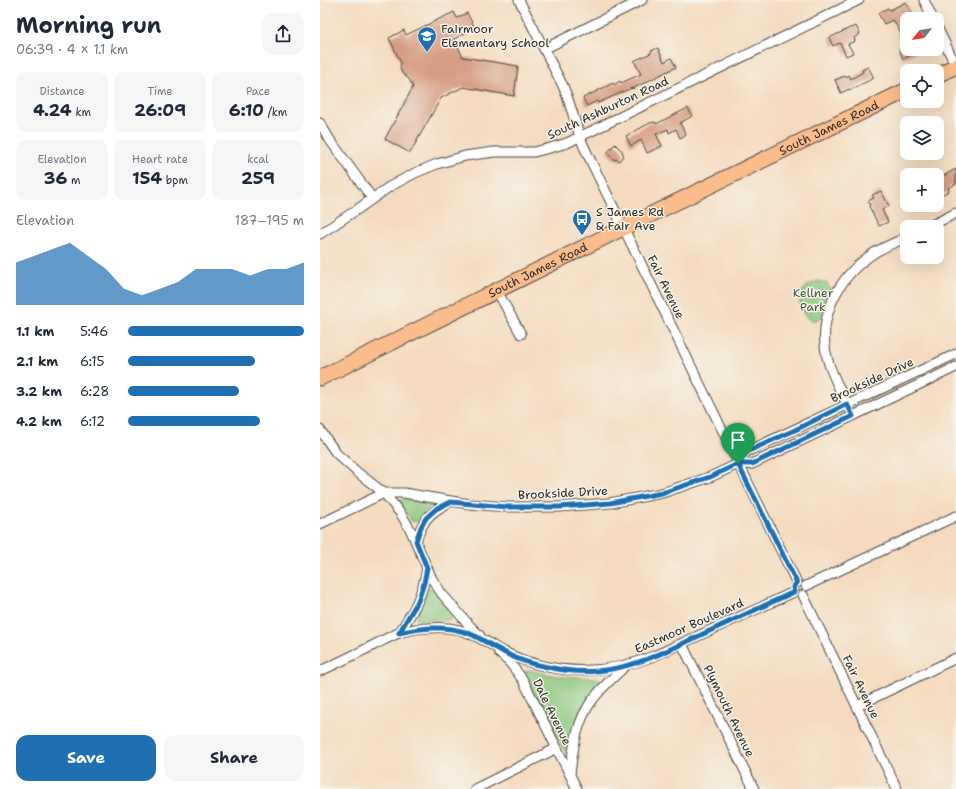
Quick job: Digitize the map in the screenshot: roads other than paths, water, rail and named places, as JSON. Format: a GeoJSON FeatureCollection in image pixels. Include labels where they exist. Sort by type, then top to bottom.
{"type":"FeatureCollection","features":[{"type":"Feature","properties":{"kind":"main road"},"geometry":{"type":"LineString","coordinates":[[944,72],[956,66]]}},
{"type":"Feature","properties":{"kind":"main road","name":"South James Road"},"geometry":{"type":"LineString","coordinates":[[320,378],[900,93]]}},
{"type":"Feature","properties":{"kind":"street","name":"Fair Avenue"},"geometry":{"type":"LineString","coordinates":[[519,0],[563,86],[569,100],[579,137],[797,583]]}},
{"type":"Feature","properties":{"kind":"street"},"geometry":{"type":"LineString","coordinates":[[544,49],[642,0]]}},
{"type":"Feature","properties":{"kind":"street","name":"South Ashburton Road"},"geometry":{"type":"LineString","coordinates":[[320,234],[389,187],[415,173],[455,159],[494,152],[534,152],[550,148],[579,137],[859,0]]}},
{"type":"Feature","properties":{"kind":"street"},"geometry":{"type":"LineString","coordinates":[[924,0],[930,12]]}},
{"type":"Feature","properties":{"kind":"street"},"geometry":{"type":"LineString","coordinates":[[944,41],[956,66]]}},
{"type":"Feature","properties":{"kind":"street"},"geometry":{"type":"LineString","coordinates":[[320,123],[330,140],[372,198]]}},
{"type":"Feature","properties":{"kind":"street"},"geometry":{"type":"LineString","coordinates":[[942,220],[956,213]]}},
{"type":"Feature","properties":{"kind":"street"},"geometry":{"type":"LineString","coordinates":[[853,416],[829,364],[826,351],[825,331],[831,304],[845,278],[854,269],[872,254],[900,240]]}},
{"type":"Feature","properties":{"kind":"street"},"geometry":{"type":"LineString","coordinates":[[497,291],[521,334]]}},
{"type":"Feature","properties":{"kind":"street","name":"Brookside Drive"},"geometry":{"type":"LineString","coordinates":[[738,464],[746,452],[956,354]]}},
{"type":"Feature","properties":{"kind":"street","name":"Brookside Drive"},"geometry":{"type":"LineString","coordinates":[[384,493],[404,493],[450,502],[477,505],[560,507],[610,503],[662,493],[710,477],[738,464],[752,464],[956,366]]}},
{"type":"Feature","properties":{"kind":"street","name":"Dale Avenue"},"geometry":{"type":"LineString","coordinates":[[320,430],[336,453],[384,493],[401,514],[416,541],[427,568],[442,594],[470,626],[510,663],[523,680],[577,789]]}},
{"type":"Feature","properties":{"kind":"street"},"geometry":{"type":"LineString","coordinates":[[320,524],[384,493]]}},
{"type":"Feature","properties":{"kind":"street"},"geometry":{"type":"LineString","coordinates":[[416,541],[426,518],[436,509],[450,502]]}},
{"type":"Feature","properties":{"kind":"street"},"geometry":{"type":"LineString","coordinates":[[806,586],[956,516]]}},
{"type":"Feature","properties":{"kind":"street"},"geometry":{"type":"LineString","coordinates":[[399,633],[418,601],[427,568]]}},
{"type":"Feature","properties":{"kind":"street"},"geometry":{"type":"LineString","coordinates":[[802,582],[806,586],[807,592],[803,596],[798,596],[794,592],[793,587],[797,583],[802,582]]}},
{"type":"Feature","properties":{"kind":"street","name":"Eastmoor Boulevard"},"geometry":{"type":"LineString","coordinates":[[320,671],[399,633],[429,628],[442,628],[465,632],[521,660],[541,666],[569,671],[597,671],[640,662],[794,592]]}},
{"type":"Feature","properties":{"kind":"street","name":"Fair Avenue"},"geometry":{"type":"LineString","coordinates":[[803,596],[897,789]]}},
{"type":"Feature","properties":{"kind":"street","name":"Plymouth Avenue"},"geometry":{"type":"LineString","coordinates":[[682,644],[754,789]]}},
{"type":"Feature","properties":{"kind":"street"},"geometry":{"type":"LineString","coordinates":[[857,706],[956,658]]}},
{"type":"Feature","properties":{"kind":"street"},"geometry":{"type":"LineString","coordinates":[[570,774],[577,731],[586,709],[602,689],[625,666]]}},
{"type":"Feature","properties":{"kind":"street"},"geometry":{"type":"LineString","coordinates":[[475,789],[557,748]]}},
{"type":"Feature","properties":{"kind":"place","name":"Fairmoor Elementary School"},"geometry":{"type":"Point","coordinates":[427,53]}},
{"type":"Feature","properties":{"kind":"place","name":"S James Rd & Fair Ave"},"geometry":{"type":"Point","coordinates":[582,236]}},
{"type":"Feature","properties":{"kind":"park label","name":"Kellner Park"},"geometry":{"type":"Point","coordinates":[813,300]}}]}
